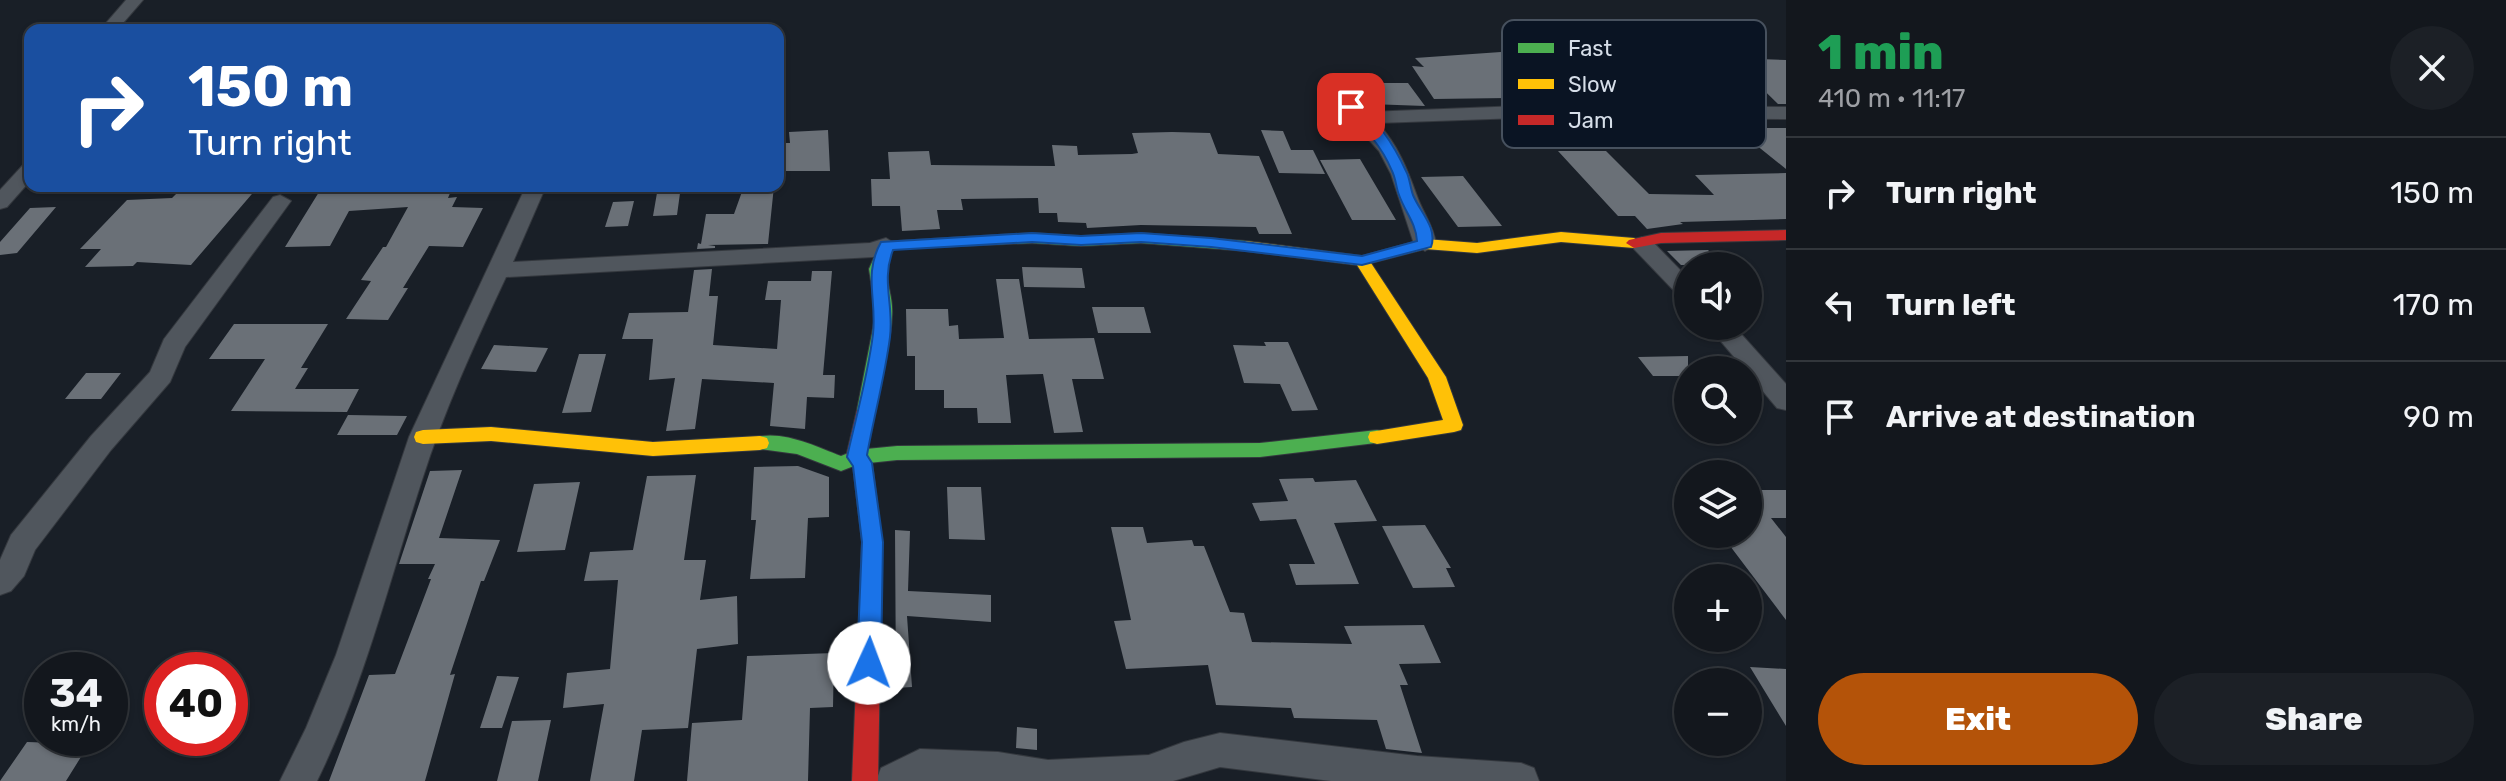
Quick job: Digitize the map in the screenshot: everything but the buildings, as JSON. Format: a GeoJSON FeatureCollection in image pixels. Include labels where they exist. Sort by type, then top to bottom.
{"type":"FeatureCollection","features":[{"type":"Feature","properties":{"kind":"street"},"geometry":{"type":"LineString","coordinates":[[113,24],[135,0]]}},
{"type":"Feature","properties":{"kind":"street"},"geometry":{"type":"LineString","coordinates":[[1335,93],[1363,118],[1391,154],[1401,174],[1405,194],[1424,229],[1425,244]]}},
{"type":"Feature","properties":{"kind":"street"},"geometry":{"type":"LineString","coordinates":[[1363,118],[1502,113]]}},
{"type":"Feature","properties":{"kind":"street"},"geometry":{"type":"LineString","coordinates":[[1766,113],[1786,113]]}},
{"type":"Feature","properties":{"kind":"street"},"geometry":{"type":"LineString","coordinates":[[0,203],[24,176]]}},
{"type":"Feature","properties":{"kind":"street"},"geometry":{"type":"LineString","coordinates":[[298,781],[316,745],[357,642],[423,437],[533,192]]}},
{"type":"Feature","properties":{"kind":"street"},"geometry":{"type":"LineString","coordinates":[[0,582],[13,567],[22,544],[101,443],[161,376],[173,345],[280,201]]}},
{"type":"Feature","properties":{"kind":"street"},"geometry":{"type":"LineString","coordinates":[[496,270],[873,250],[886,245],[1032,238],[1081,241],[1141,238],[1211,242],[1362,261],[1425,244],[1477,248],[1561,237],[1642,244],[1661,238],[1786,235]]}},
{"type":"Feature","properties":{"kind":"street"},"geometry":{"type":"LineString","coordinates":[[1642,244],[1674,277]]}},
{"type":"Feature","properties":{"kind":"street"},"geometry":{"type":"LineString","coordinates":[[865,781],[872,542],[856,461],[881,338],[884,313],[877,269],[886,245]]}},
{"type":"Feature","properties":{"kind":"street"},"geometry":{"type":"LineString","coordinates":[[423,437],[491,434],[653,449],[764,443],[799,447],[841,464],[1000,450],[1119,453],[1260,450],[1399,435],[1454,425],[1437,377],[1362,261]]}},
{"type":"Feature","properties":{"kind":"street"},"geometry":{"type":"LineString","coordinates":[[1732,340],[1786,401]]}},
{"type":"Feature","properties":{"kind":"street"},"geometry":{"type":"LineString","coordinates":[[894,781],[920,767],[998,770],[1048,778],[1149,773],[1184,759],[1220,750],[1417,774],[1521,781]]}},
{"type":"Feature","properties":{"kind":"traffic: fast"},"geometry":{"type":"LineString","coordinates":[[866,410],[881,338],[884,313],[877,269],[886,245],[1032,238],[1081,241],[1141,238],[1246,246]]}},
{"type":"Feature","properties":{"kind":"traffic: fast"},"geometry":{"type":"LineString","coordinates":[[760,443],[799,447],[841,464],[856,457],[897,453],[1260,450],[1377,437]]}},
{"type":"Feature","properties":{"kind":"traffic: slow"},"geometry":{"type":"LineString","coordinates":[[1246,246],[1362,261],[1425,244],[1477,248],[1561,237],[1634,243]]}},
{"type":"Feature","properties":{"kind":"traffic: slow"},"geometry":{"type":"LineString","coordinates":[[1362,261],[1437,377],[1454,425],[1377,437]]}},
{"type":"Feature","properties":{"kind":"traffic: slow"},"geometry":{"type":"LineString","coordinates":[[423,437],[491,434],[653,449],[760,443]]}},
{"type":"Feature","properties":{"kind":"traffic: jam"},"geometry":{"type":"LineString","coordinates":[[1634,243],[1661,238],[1786,235]]}},
{"type":"Feature","properties":{"kind":"traffic: jam"},"geometry":{"type":"LineString","coordinates":[[865,781],[872,542],[862,463],[856,457],[866,410]]}},
{"type":"Feature","properties":{"kind":"route"},"geometry":{"type":"LineString","coordinates":[[869,663],[872,542],[869,500],[862,463],[856,457],[881,338],[884,313],[877,269],[886,245],[1032,238],[1081,241],[1141,238],[1211,242],[1362,261],[1425,244],[1424,229],[1405,194],[1401,174],[1391,154],[1361,114],[1351,107]]}}]}
